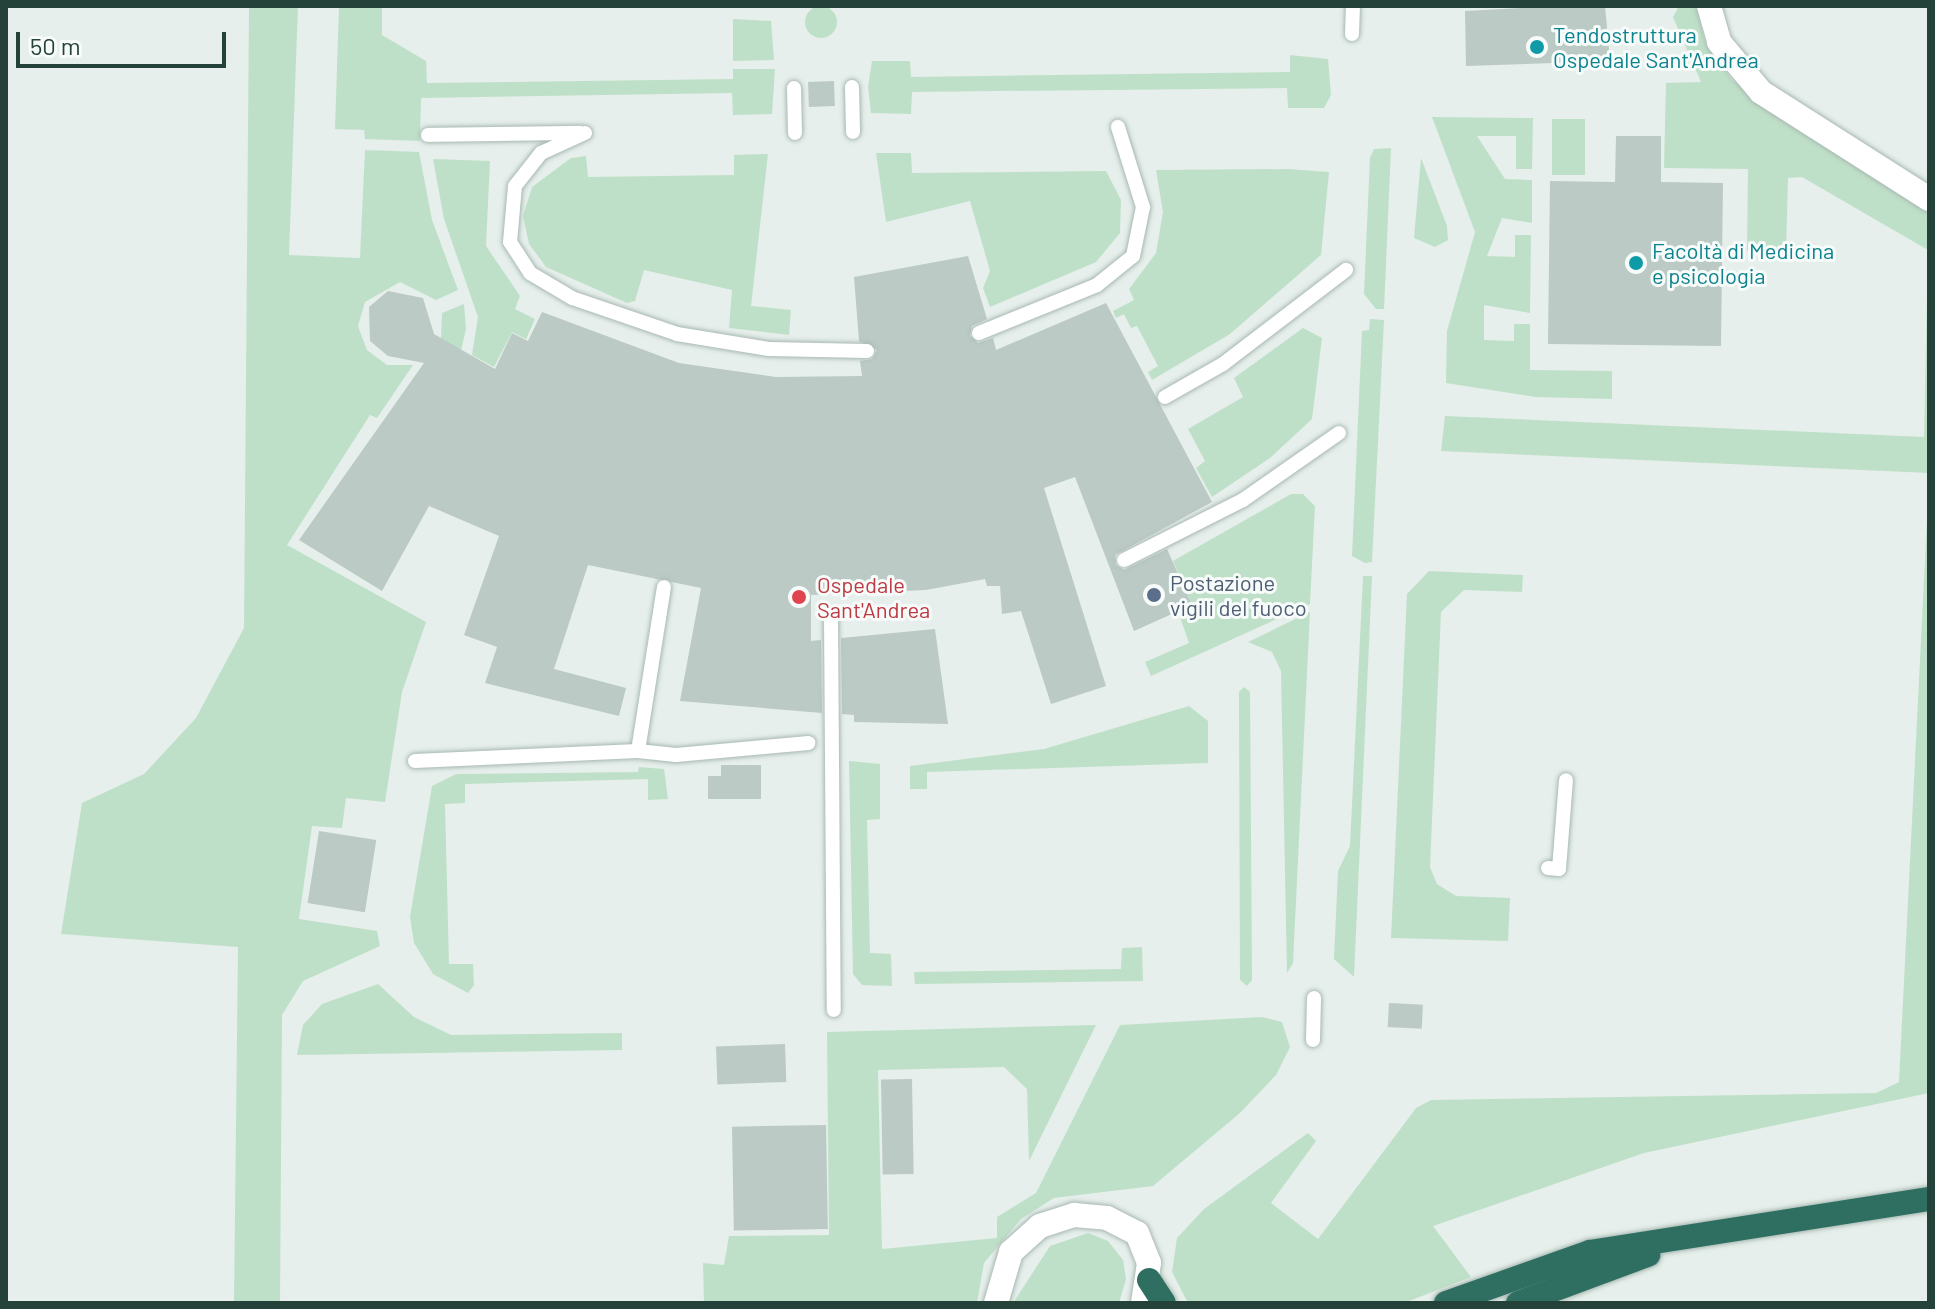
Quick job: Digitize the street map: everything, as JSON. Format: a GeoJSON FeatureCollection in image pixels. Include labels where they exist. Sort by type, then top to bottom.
{"type":"FeatureCollection","features":[{"type":"Feature","properties":{"kind":"highway"},"geometry":{"type":"LineString","coordinates":[[1446,1303],[1590,1252],[1929,1199]]}},
{"type":"Feature","properties":{"kind":"highway"},"geometry":{"type":"LineString","coordinates":[[1518,1303],[1723,1232]]}},
{"type":"Feature","properties":{"kind":"highway"},"geometry":{"type":"LineString","coordinates":[[1146,1292],[1164,1303]]}},
{"type":"Feature","properties":{"kind":"street"},"geometry":{"type":"LineString","coordinates":[[1709,6],[1719,42],[1761,92],[1929,199]]}},
{"type":"Feature","properties":{"kind":"street"},"geometry":{"type":"LineString","coordinates":[[996,1303],[1011,1252],[1040,1226],[1074,1215],[1107,1218],[1137,1233],[1146,1292]]}},
{"type":"Feature","properties":{"kind":"lane"},"geometry":{"type":"LineString","coordinates":[[1352,34],[1353,6]]}},
{"type":"Feature","properties":{"kind":"lane"},"geometry":{"type":"LineString","coordinates":[[852,87],[853,132]]}},
{"type":"Feature","properties":{"kind":"lane"},"geometry":{"type":"LineString","coordinates":[[794,88],[795,133]]}},
{"type":"Feature","properties":{"kind":"lane"},"geometry":{"type":"LineString","coordinates":[[979,333],[1097,285],[1133,256],[1143,207],[1118,127]]}},
{"type":"Feature","properties":{"kind":"lane"},"geometry":{"type":"LineString","coordinates":[[428,135],[585,133],[541,153],[515,186],[510,242],[530,273],[572,298],[677,334],[769,349],[867,351]]}},
{"type":"Feature","properties":{"kind":"lane"},"geometry":{"type":"LineString","coordinates":[[1165,397],[1223,364],[1346,270]]}},
{"type":"Feature","properties":{"kind":"lane"},"geometry":{"type":"LineString","coordinates":[[1124,560],[1243,500],[1339,433]]}},
{"type":"Feature","properties":{"kind":"lane"},"geometry":{"type":"LineString","coordinates":[[638,751],[664,587]]}},
{"type":"Feature","properties":{"kind":"lane"},"geometry":{"type":"LineString","coordinates":[[831,616],[834,1010]]}},
{"type":"Feature","properties":{"kind":"lane"},"geometry":{"type":"LineString","coordinates":[[415,761],[638,751],[676,755],[808,743]]}},
{"type":"Feature","properties":{"kind":"lane"},"geometry":{"type":"LineString","coordinates":[[1548,868],[1559,869],[1566,780]]}},
{"type":"Feature","properties":{"kind":"lane"},"geometry":{"type":"LineString","coordinates":[[1313,1040],[1314,998]]}},
{"type":"Feature","properties":{"kind":"green space"},"geometry":{"type":"Polygon","coordinates":[[[249,6],[298,6],[289,255],[360,258],[365,150],[419,152],[432,220],[458,290],[436,300],[400,282],[365,302],[358,326],[367,350],[387,365],[413,365],[377,418],[370,415],[287,545],[426,622],[402,692],[385,802],[346,798],[342,828],[312,826],[299,919],[377,931],[380,946],[303,981],[282,1015],[280,1303],[234,1303],[238,947],[61,934],[82,803],[144,774],[196,718],[244,628],[249,6]]]}},
{"type":"Feature","properties":{"kind":"green space"},"geometry":{"type":"Polygon","coordinates":[[[339,6],[382,6],[382,35],[426,61],[427,83],[733,79],[733,69],[775,69],[772,114],[733,115],[732,93],[421,98],[420,141],[365,139],[364,130],[335,129],[339,6]]]}},
{"type":"Feature","properties":{"kind":"green space"},"geometry":{"type":"Polygon","coordinates":[[[821,6],[832,11],[837,22],[832,33],[821,38],[810,33],[805,22],[810,11],[821,6]]]}},
{"type":"Feature","properties":{"kind":"green space"},"geometry":{"type":"Polygon","coordinates":[[[1679,6],[1696,6],[1706,45],[1732,80],[1929,209],[1929,473],[1441,451],[1445,416],[1924,437],[1928,250],[1802,177],[1788,178],[1786,252],[1747,251],[1748,169],[1664,168],[1666,83],[1701,82],[1673,17],[1679,6]]]}},
{"type":"Feature","properties":{"kind":"green space"},"geometry":{"type":"Polygon","coordinates":[[[733,19],[771,21],[774,60],[733,61],[733,19]]]}},
{"type":"Feature","properties":{"kind":"green space"},"geometry":{"type":"Polygon","coordinates":[[[1290,55],[1328,59],[1331,95],[1324,108],[1288,108],[1287,88],[912,92],[911,114],[871,113],[868,87],[872,61],[910,61],[911,77],[1290,72],[1290,55]]]}},
{"type":"Feature","properties":{"kind":"green space"},"geometry":{"type":"Polygon","coordinates":[[[1432,117],[1533,118],[1532,169],[1516,169],[1516,136],[1477,136],[1505,179],[1532,180],[1532,223],[1502,218],[1487,256],[1515,257],[1515,235],[1531,235],[1530,313],[1484,305],[1484,340],[1514,341],[1514,324],[1530,324],[1530,370],[1612,371],[1612,399],[1536,397],[1446,383],[1447,331],[1475,232],[1432,117]]]}},
{"type":"Feature","properties":{"kind":"green space"},"geometry":{"type":"Polygon","coordinates":[[[1552,119],[1585,119],[1585,175],[1552,175],[1552,119]]]}},
{"type":"Feature","properties":{"kind":"green space"},"geometry":{"type":"Polygon","coordinates":[[[1391,148],[1384,309],[1376,309],[1364,294],[1370,158],[1374,149],[1391,148]]]}},
{"type":"Feature","properties":{"kind":"green space"},"geometry":{"type":"Polygon","coordinates":[[[876,153],[911,153],[912,173],[1106,171],[1121,200],[1120,233],[1096,262],[990,307],[983,288],[990,271],[970,201],[886,222],[876,153]]]}},
{"type":"Feature","properties":{"kind":"green space"},"geometry":{"type":"Polygon","coordinates":[[[768,154],[751,306],[791,310],[789,335],[729,328],[732,290],[644,270],[635,301],[627,303],[546,267],[529,244],[523,216],[532,187],[571,158],[586,156],[588,177],[734,175],[734,155],[768,154]]]}},
{"type":"Feature","properties":{"kind":"green space"},"geometry":{"type":"Polygon","coordinates":[[[1421,158],[1447,226],[1448,240],[1435,247],[1414,238],[1421,158]]]}},
{"type":"Feature","properties":{"kind":"green space"},"geometry":{"type":"Polygon","coordinates":[[[433,159],[490,161],[486,246],[520,296],[515,309],[535,319],[526,339],[512,332],[494,367],[472,355],[478,317],[444,219],[433,159]]]}},
{"type":"Feature","properties":{"kind":"green space"},"geometry":{"type":"Polygon","coordinates":[[[1288,169],[1329,172],[1321,255],[1230,334],[1152,380],[1148,372],[1158,366],[1137,326],[1131,328],[1124,314],[1116,318],[1113,311],[1134,300],[1129,289],[1156,253],[1163,212],[1156,170],[1288,169]]]}},
{"type":"Feature","properties":{"kind":"green space"},"geometry":{"type":"Polygon","coordinates":[[[464,304],[466,329],[461,350],[441,339],[442,313],[464,304]]]}},
{"type":"Feature","properties":{"kind":"green space"},"geometry":{"type":"Polygon","coordinates":[[[1370,319],[1384,320],[1372,562],[1365,563],[1352,556],[1362,331],[1369,330],[1370,319]]]}},
{"type":"Feature","properties":{"kind":"green space"},"geometry":{"type":"Polygon","coordinates":[[[1303,328],[1322,338],[1312,419],[1270,458],[1212,497],[1196,468],[1205,461],[1188,429],[1243,397],[1234,378],[1303,328]]]}},
{"type":"Feature","properties":{"kind":"green space"},"geometry":{"type":"Polygon","coordinates":[[[1929,479],[1929,1093],[1644,1153],[1433,1226],[1471,1277],[1404,1303],[1188,1303],[1172,1272],[1177,1238],[1204,1209],[1308,1133],[1316,1141],[1271,1203],[1318,1239],[1416,1108],[1431,1100],[1876,1093],[1899,1082],[1929,479]]]}},
{"type":"Feature","properties":{"kind":"green space"},"geometry":{"type":"Polygon","coordinates":[[[1291,494],[1303,494],[1315,506],[1310,604],[1151,676],[1145,662],[1189,643],[1178,611],[1192,605],[1173,561],[1291,494]]]}},
{"type":"Feature","properties":{"kind":"green space"},"geometry":{"type":"Polygon","coordinates":[[[1429,571],[1523,575],[1522,592],[1464,590],[1441,612],[1430,867],[1437,884],[1456,896],[1510,898],[1508,941],[1391,938],[1407,594],[1429,571]]]}},
{"type":"Feature","properties":{"kind":"green space"},"geometry":{"type":"Polygon","coordinates":[[[1363,576],[1372,576],[1354,977],[1334,959],[1338,871],[1350,846],[1363,576]]]}},
{"type":"Feature","properties":{"kind":"green space"},"geometry":{"type":"Polygon","coordinates":[[[1310,612],[1293,963],[1287,973],[1281,671],[1272,652],[1248,642],[1310,612]]]}},
{"type":"Feature","properties":{"kind":"green space"},"geometry":{"type":"Polygon","coordinates":[[[1244,687],[1250,692],[1252,980],[1247,986],[1240,980],[1239,692],[1244,687]]]}},
{"type":"Feature","properties":{"kind":"green space"},"geometry":{"type":"Polygon","coordinates":[[[1189,706],[1208,721],[1208,763],[927,772],[927,789],[910,789],[910,766],[1044,749],[1189,706]]]}},
{"type":"Feature","properties":{"kind":"green space"},"geometry":{"type":"Polygon","coordinates":[[[849,761],[880,764],[880,819],[867,820],[870,953],[891,954],[892,986],[862,985],[853,974],[849,761]]]}},
{"type":"Feature","properties":{"kind":"green space"},"geometry":{"type":"Polygon","coordinates":[[[639,767],[664,769],[668,799],[648,800],[648,779],[465,784],[465,803],[445,804],[449,964],[473,964],[474,985],[468,993],[433,974],[414,943],[410,917],[432,786],[456,774],[638,772],[639,767]]]}},
{"type":"Feature","properties":{"kind":"green space"},"geometry":{"type":"Polygon","coordinates":[[[1142,947],[1143,981],[915,984],[914,972],[1121,969],[1122,948],[1142,947]]]}},
{"type":"Feature","properties":{"kind":"green space"},"geometry":{"type":"Polygon","coordinates":[[[378,984],[414,1017],[451,1035],[622,1033],[622,1050],[297,1055],[303,1025],[322,1004],[378,984]]]}},
{"type":"Feature","properties":{"kind":"green space"},"geometry":{"type":"Polygon","coordinates":[[[1262,1017],[1282,1022],[1290,1047],[1276,1075],[1240,1113],[1153,1186],[1054,1198],[1021,1219],[984,1263],[977,1303],[704,1303],[703,1263],[724,1265],[729,1236],[829,1235],[827,1032],[1096,1025],[1029,1161],[1027,1089],[1004,1067],[878,1070],[882,1249],[997,1238],[997,1217],[1036,1193],[1120,1025],[1262,1017]]]}},
{"type":"Feature","properties":{"kind":"green space"},"geometry":{"type":"Polygon","coordinates":[[[1088,1233],[1108,1241],[1123,1260],[1126,1279],[1119,1303],[1013,1303],[1050,1246],[1088,1233]]]}},
{"type":"Feature","properties":{"kind":"building","name":"Tendostruttura Ospedale Sant'Andrea"},"geometry":{"type":"Polygon","coordinates":[[[1605,6],[1610,61],[1466,66],[1465,11],[1605,6]]]}},
{"type":"Feature","properties":{"kind":"building"},"geometry":{"type":"Polygon","coordinates":[[[834,81],[835,106],[809,107],[808,82],[834,81]]]}},
{"type":"Feature","properties":{"kind":"building","name":"Facoltà di Medicina e psicologia"},"geometry":{"type":"Polygon","coordinates":[[[1616,136],[1661,136],[1661,182],[1723,183],[1721,346],[1548,344],[1550,181],[1615,182],[1616,136]]]}},
{"type":"Feature","properties":{"kind":"building","name":"Ospedale Sant'Andrea"},"geometry":{"type":"Polygon","coordinates":[[[968,256],[987,319],[972,326],[970,336],[978,343],[993,338],[996,350],[1106,303],[1212,502],[1115,555],[1116,565],[1124,570],[1167,549],[1192,605],[1134,631],[1075,477],[1044,488],[1106,686],[1051,704],[1021,611],[1002,614],[1000,586],[987,586],[985,579],[926,590],[811,595],[811,641],[821,640],[822,713],[680,701],[701,588],[588,565],[554,669],[626,688],[619,716],[485,683],[497,647],[464,635],[499,536],[429,506],[382,591],[299,540],[424,363],[388,356],[370,341],[369,307],[388,291],[423,298],[434,334],[495,369],[512,333],[528,341],[542,312],[679,363],[776,377],[862,376],[860,361],[872,359],[877,350],[859,341],[854,277],[968,256]]]}},
{"type":"Feature","properties":{"kind":"building"},"geometry":{"type":"Polygon","coordinates":[[[935,629],[948,724],[854,722],[854,715],[842,714],[841,638],[935,629]]]}},
{"type":"Feature","properties":{"kind":"building"},"geometry":{"type":"Polygon","coordinates":[[[721,765],[761,765],[761,799],[708,799],[708,776],[721,776],[721,765]]]}},
{"type":"Feature","properties":{"kind":"building"},"geometry":{"type":"Polygon","coordinates":[[[319,831],[376,840],[365,912],[308,903],[319,831]]]}},
{"type":"Feature","properties":{"kind":"building"},"geometry":{"type":"Polygon","coordinates":[[[1389,1003],[1423,1005],[1422,1029],[1388,1027],[1389,1003]]]}},
{"type":"Feature","properties":{"kind":"building"},"geometry":{"type":"Polygon","coordinates":[[[785,1044],[786,1082],[717,1084],[716,1046],[785,1044]]]}},
{"type":"Feature","properties":{"kind":"building"},"geometry":{"type":"Polygon","coordinates":[[[912,1079],[914,1174],[883,1175],[881,1080],[912,1079]]]}},
{"type":"Feature","properties":{"kind":"building"},"geometry":{"type":"Polygon","coordinates":[[[826,1125],[828,1229],[734,1231],[732,1127],[826,1125]]]}},
{"type":"Feature","properties":{"kind":"place","name":"Tendostruttura Ospedale Sant'Andrea"},"geometry":{"type":"Point","coordinates":[1537,47]}},
{"type":"Feature","properties":{"kind":"place","name":"Facoltà di Medicina e psicologia"},"geometry":{"type":"Point","coordinates":[1636,263]}},
{"type":"Feature","properties":{"kind":"place","name":"Postazione vigili del fuoco"},"geometry":{"type":"Point","coordinates":[1154,595]}},
{"type":"Feature","properties":{"kind":"place","name":"Ospedale Sant'Andrea"},"geometry":{"type":"Point","coordinates":[799,597]}}]}
